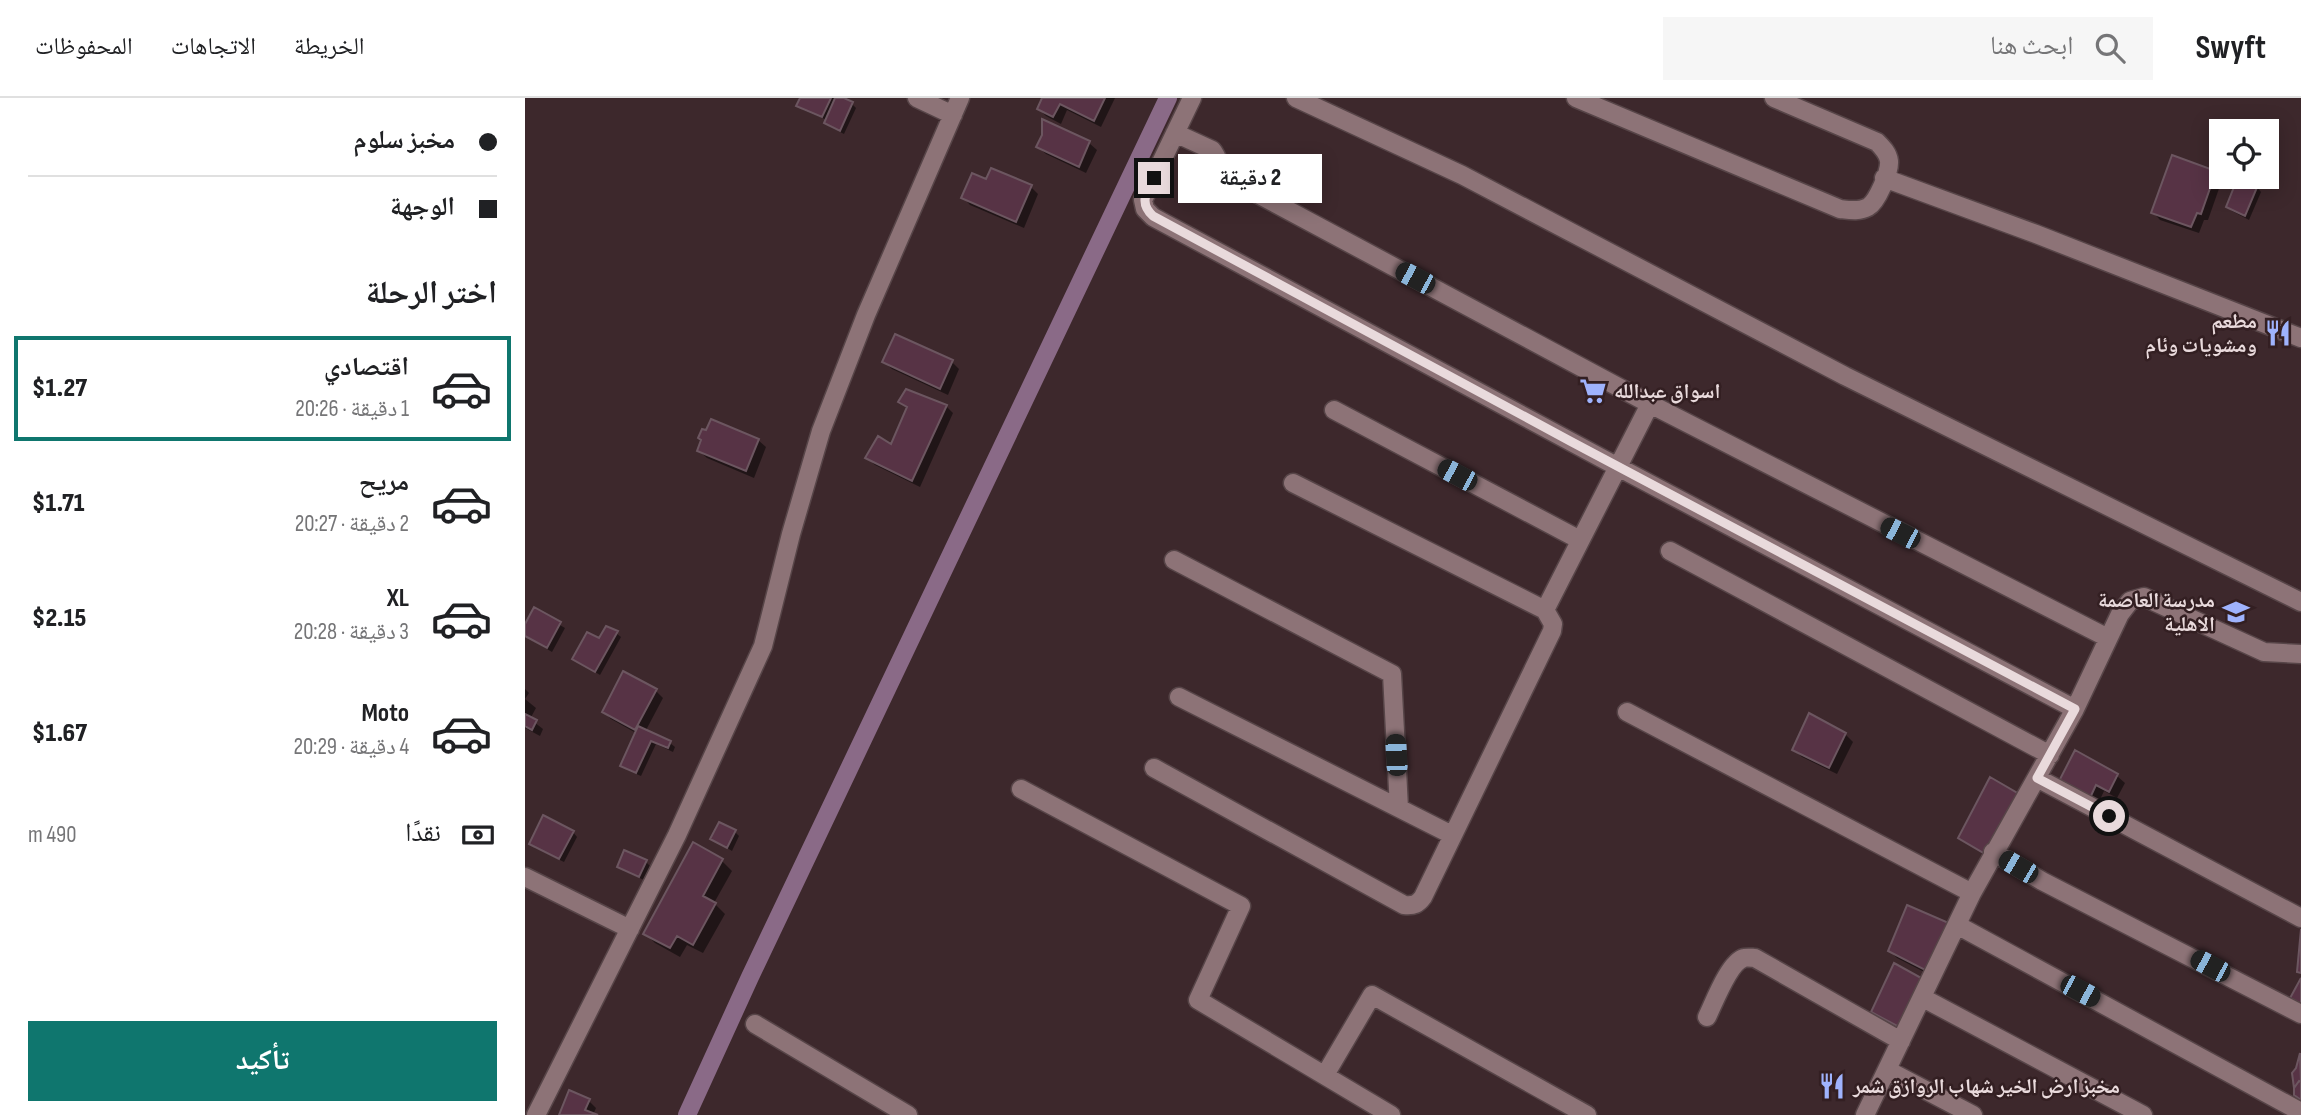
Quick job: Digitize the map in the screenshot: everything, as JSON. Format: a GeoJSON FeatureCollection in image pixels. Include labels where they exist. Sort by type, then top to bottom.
{"type":"FeatureCollection","features":[{"type":"Feature","properties":{"kind":"street"},"geometry":{"type":"LineString","coordinates":[[917,98],[953,115]]}},
{"type":"Feature","properties":{"kind":"street"},"geometry":{"type":"LineString","coordinates":[[535,1115],[677,835],[763,646],[821,430],[866,315],[960,98]]}},
{"type":"Feature","properties":{"kind":"street"},"geometry":{"type":"LineString","coordinates":[[1192,98],[1143,200],[1145,209],[1153,216],[2075,709]]}},
{"type":"Feature","properties":{"kind":"street"},"geometry":{"type":"LineString","coordinates":[[1296,98],[1462,175],[1845,376],[2301,602]]}},
{"type":"Feature","properties":{"kind":"street"},"geometry":{"type":"LineString","coordinates":[[1576,98],[1840,209],[1855,211],[1867,208],[1877,200],[1889,162],[1886,151],[1877,142],[1774,98]]}},
{"type":"Feature","properties":{"kind":"street"},"geometry":{"type":"LineString","coordinates":[[1175,133],[1212,150],[1226,177],[1650,404],[2108,638]]}},
{"type":"Feature","properties":{"kind":"street"},"geometry":{"type":"LineString","coordinates":[[1884,178],[2036,234],[2301,338]]}},
{"type":"Feature","properties":{"kind":"street"},"geometry":{"type":"LineString","coordinates":[[1545,610],[1650,404]]}},
{"type":"Feature","properties":{"kind":"street"},"geometry":{"type":"LineString","coordinates":[[1334,410],[1580,540]]}},
{"type":"Feature","properties":{"kind":"street"},"geometry":{"type":"LineString","coordinates":[[1154,768],[1404,905],[1411,906],[1423,897],[1552,631],[1553,624],[1545,610],[1293,483]]}},
{"type":"Feature","properties":{"kind":"street"},"geometry":{"type":"LineString","coordinates":[[1670,551],[2050,755]]}},
{"type":"Feature","properties":{"kind":"street"},"geometry":{"type":"LineString","coordinates":[[1174,560],[1392,674],[1399,808]]}},
{"type":"Feature","properties":{"kind":"street"},"geometry":{"type":"LineString","coordinates":[[1865,1115],[1993,852],[2050,755],[2120,614],[2130,601],[2144,597],[2264,652],[2301,654]]}},
{"type":"Feature","properties":{"kind":"street"},"geometry":{"type":"LineString","coordinates":[[1179,696],[1452,835]]}},
{"type":"Feature","properties":{"kind":"street"},"geometry":{"type":"LineString","coordinates":[[1627,712],[1972,893]]}},
{"type":"Feature","properties":{"kind":"street"},"geometry":{"type":"LineString","coordinates":[[2037,778],[2301,918]]}},
{"type":"Feature","properties":{"kind":"street"},"geometry":{"type":"LineString","coordinates":[[1021,789],[1241,906],[1198,1000],[1391,1115]]}},
{"type":"Feature","properties":{"kind":"street"},"geometry":{"type":"LineString","coordinates":[[1993,852],[2063,892],[2301,1014]]}},
{"type":"Feature","properties":{"kind":"street"},"geometry":{"type":"LineString","coordinates":[[525,877],[629,929]]}},
{"type":"Feature","properties":{"kind":"street"},"geometry":{"type":"LineString","coordinates":[[1957,925],[2301,1112]]}},
{"type":"Feature","properties":{"kind":"street"},"geometry":{"type":"LineString","coordinates":[[1707,1017],[1736,962],[1745,957],[1755,958],[1901,1041]]}},
{"type":"Feature","properties":{"kind":"street"},"geometry":{"type":"LineString","coordinates":[[1325,1075],[1372,995],[1587,1115]]}},
{"type":"Feature","properties":{"kind":"street"},"geometry":{"type":"LineString","coordinates":[[1923,998],[2143,1115]]}},
{"type":"Feature","properties":{"kind":"street"},"geometry":{"type":"LineString","coordinates":[[755,1024],[908,1115]]}},
{"type":"Feature","properties":{"kind":"street"},"geometry":{"type":"LineString","coordinates":[[1893,1073],[1973,1115]]}},
{"type":"Feature","properties":{"kind":"building"},"geometry":{"type":"Polygon","coordinates":[[[800,98],[831,98],[822,117],[796,106],[800,98]]]}},
{"type":"Feature","properties":{"kind":"building"},"geometry":{"type":"Polygon","coordinates":[[[835,98],[853,102],[840,131],[824,123],[835,98]]]}},
{"type":"Feature","properties":{"kind":"building"},"geometry":{"type":"Polygon","coordinates":[[[1042,98],[1105,98],[1094,121],[1060,104],[1053,117],[1037,109],[1042,98]]]}},
{"type":"Feature","properties":{"kind":"building"},"geometry":{"type":"Polygon","coordinates":[[[1042,119],[1090,141],[1079,167],[1036,147],[1042,135],[1042,119]]]}},
{"type":"Feature","properties":{"kind":"building"},"geometry":{"type":"Polygon","coordinates":[[[2172,155],[2209,168],[2210,189],[2201,214],[2197,213],[2191,227],[2151,213],[2172,155]]]}},
{"type":"Feature","properties":{"kind":"building"},"geometry":{"type":"Polygon","coordinates":[[[991,168],[1032,185],[1016,222],[961,198],[972,173],[986,179],[991,168]]]}},
{"type":"Feature","properties":{"kind":"building"},"geometry":{"type":"Polygon","coordinates":[[[2233,189],[2256,189],[2245,216],[2226,207],[2233,189]]]}},
{"type":"Feature","properties":{"kind":"building"},"geometry":{"type":"Polygon","coordinates":[[[895,334],[953,360],[940,389],[882,362],[895,334]]]}},
{"type":"Feature","properties":{"kind":"building"},"geometry":{"type":"Polygon","coordinates":[[[906,389],[947,405],[912,481],[865,458],[878,436],[891,444],[907,407],[898,402],[906,389]]]}},
{"type":"Feature","properties":{"kind":"building"},"geometry":{"type":"Polygon","coordinates":[[[711,419],[759,439],[746,471],[697,451],[701,440],[698,438],[711,419]]]}},
{"type":"Feature","properties":{"kind":"building"},"geometry":{"type":"Polygon","coordinates":[[[534,607],[561,622],[547,648],[525,636],[525,624],[534,607]]]}},
{"type":"Feature","properties":{"kind":"building"},"geometry":{"type":"Polygon","coordinates":[[[606,626],[618,631],[595,672],[572,659],[587,632],[599,638],[606,626]]]}},
{"type":"Feature","properties":{"kind":"building"},"geometry":{"type":"Polygon","coordinates":[[[623,671],[657,689],[635,730],[602,712],[623,671]]]}},
{"type":"Feature","properties":{"kind":"building"},"geometry":{"type":"Polygon","coordinates":[[[1809,713],[1846,733],[1829,768],[1792,750],[1809,713]]]}},
{"type":"Feature","properties":{"kind":"building"},"geometry":{"type":"Polygon","coordinates":[[[525,714],[537,720],[532,730],[525,726],[525,714]]]}},
{"type":"Feature","properties":{"kind":"building"},"geometry":{"type":"Polygon","coordinates":[[[638,726],[671,741],[668,748],[651,741],[636,773],[620,766],[638,726]]]}},
{"type":"Feature","properties":{"kind":"building"},"geometry":{"type":"Polygon","coordinates":[[[2075,750],[2118,774],[2109,792],[2096,785],[2089,800],[2058,783],[2075,750]]]}},
{"type":"Feature","properties":{"kind":"building"},"geometry":{"type":"Polygon","coordinates":[[[1990,777],[2019,794],[1987,855],[1958,838],[1990,777]]]}},
{"type":"Feature","properties":{"kind":"building"},"geometry":{"type":"Polygon","coordinates":[[[543,815],[574,831],[559,859],[529,844],[543,815]]]}},
{"type":"Feature","properties":{"kind":"building"},"geometry":{"type":"Polygon","coordinates":[[[719,822],[736,830],[727,848],[710,839],[719,822]]]}},
{"type":"Feature","properties":{"kind":"building"},"geometry":{"type":"Polygon","coordinates":[[[693,842],[723,859],[703,896],[716,903],[693,945],[677,936],[670,948],[643,934],[693,842]]]}},
{"type":"Feature","properties":{"kind":"building"},"geometry":{"type":"Polygon","coordinates":[[[624,850],[647,860],[639,877],[617,867],[624,850]]]}},
{"type":"Feature","properties":{"kind":"building"},"geometry":{"type":"Polygon","coordinates":[[[1907,905],[1951,924],[1929,972],[1888,951],[1907,905]]]}},
{"type":"Feature","properties":{"kind":"building"},"geometry":{"type":"Polygon","coordinates":[[[2301,929],[2301,973],[2297,972],[2301,929]]]}},
{"type":"Feature","properties":{"kind":"building"},"geometry":{"type":"Polygon","coordinates":[[[1894,963],[1923,979],[1901,1028],[1871,1012],[1894,963]]]}},
{"type":"Feature","properties":{"kind":"building"},"geometry":{"type":"Polygon","coordinates":[[[2301,978],[2301,1005],[2289,1000],[2301,978]]]}},
{"type":"Feature","properties":{"kind":"building"},"geometry":{"type":"Polygon","coordinates":[[[2300,1053],[2301,1082],[2294,1088],[2292,1073],[2300,1053]]]}},
{"type":"Feature","properties":{"kind":"building"},"geometry":{"type":"Polygon","coordinates":[[[2299,1081],[2301,1100],[2294,1095],[2294,1088],[2299,1081]]]}},
{"type":"Feature","properties":{"kind":"building"},"geometry":{"type":"Polygon","coordinates":[[[569,1090],[590,1099],[585,1110],[598,1115],[559,1115],[569,1090]]]}},
{"type":"Feature","properties":{"kind":"waterway"},"geometry":{"type":"LineString","coordinates":[[687,1115],[1168,98]]}},
{"type":"Feature","properties":{"kind":"place","name":"مطعم ومشويات وئام"},"geometry":{"type":"Point","coordinates":[2278,333]}},
{"type":"Feature","properties":{"kind":"place","name":"اسواق عبدالله"},"geometry":{"type":"Point","coordinates":[1593,391]}},
{"type":"Feature","properties":{"kind":"place","name":"مدرسة العاصمة الاهلية"},"geometry":{"type":"Point","coordinates":[2236,612]}},
{"type":"Feature","properties":{"kind":"place","name":"مخبز ارض الخير شهاب الروازق شمر"},"geometry":{"type":"Point","coordinates":[1832,1086]}},
{"type":"Feature","properties":{"kind":"route"},"geometry":{"type":"LineString","coordinates":[[1154,178],[1143,200],[1145,209],[1153,216],[2075,709],[2037,778],[2109,816]]}}]}
